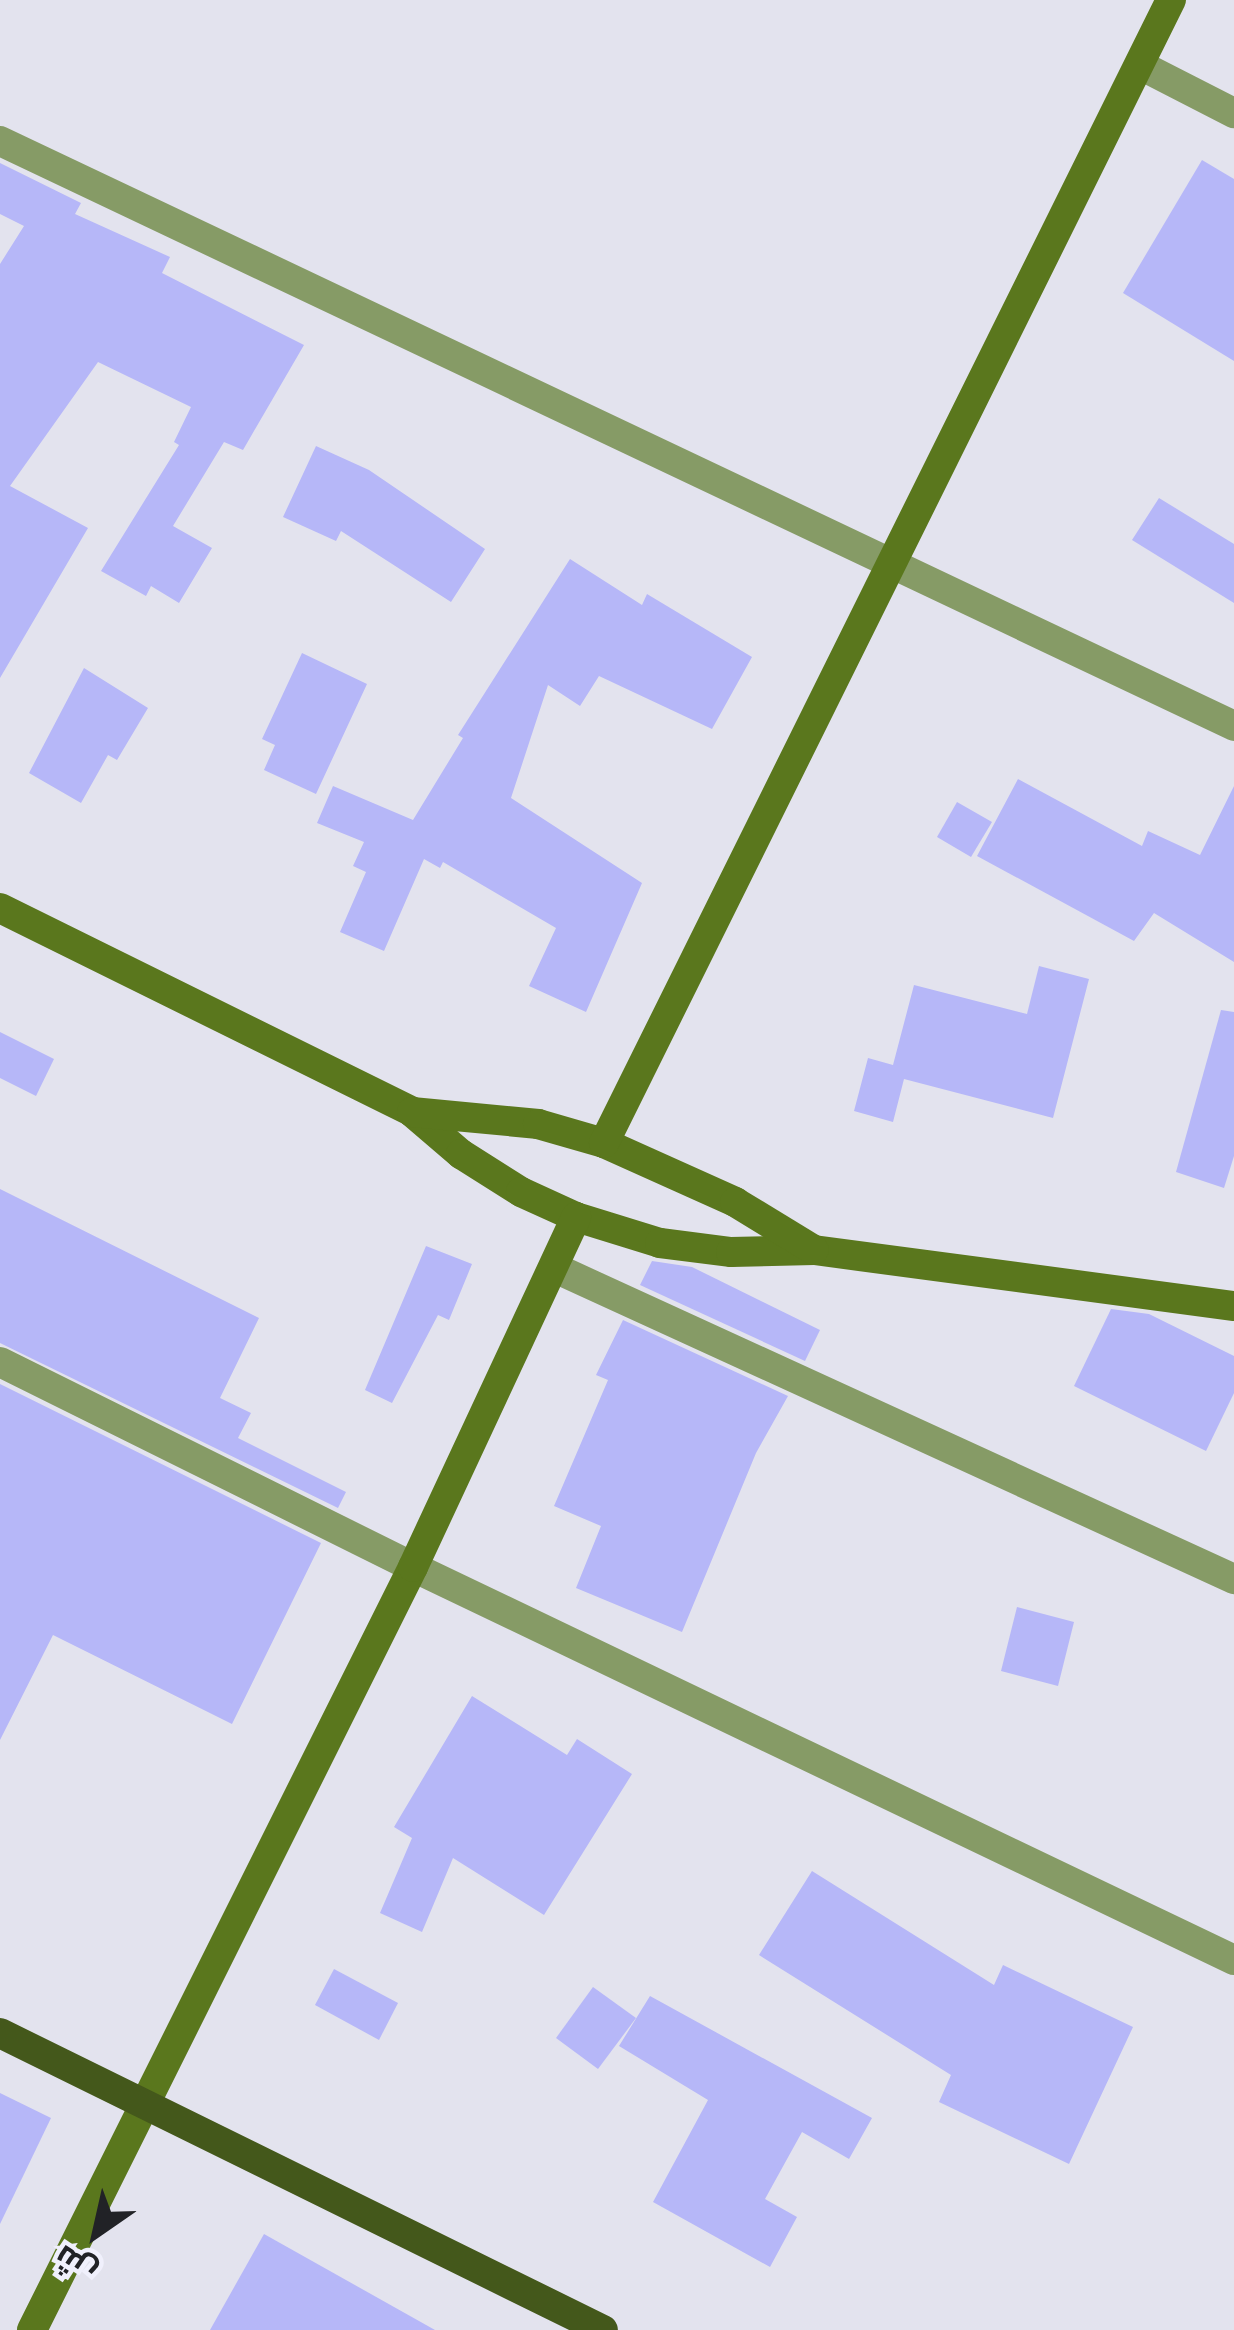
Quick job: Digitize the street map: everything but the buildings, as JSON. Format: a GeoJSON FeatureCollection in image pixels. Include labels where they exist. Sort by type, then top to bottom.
{"type":"FeatureCollection","features":[{"type":"Feature","properties":{"kind":"main road"},"geometry":{"type":"LineString","coordinates":[[0,2033],[603,2330]]}},
{"type":"Feature","properties":{"kind":"street"},"geometry":{"type":"LineString","coordinates":[[604,1143],[1172,0]]}},
{"type":"Feature","properties":{"kind":"street"},"geometry":{"type":"LineString","coordinates":[[1140,65],[1234,113]]}},
{"type":"Feature","properties":{"kind":"street"},"geometry":{"type":"LineString","coordinates":[[0,141],[896,561],[1234,726]]}},
{"type":"Feature","properties":{"kind":"street"},"geometry":{"type":"LineString","coordinates":[[0,908],[412,1112],[461,1154],[521,1192],[576,1217],[660,1243],[731,1252],[814,1250],[1234,1306]]}},
{"type":"Feature","properties":{"kind":"street"},"geometry":{"type":"LineString","coordinates":[[412,1112],[538,1124],[604,1143],[735,1202],[814,1250]]}},
{"type":"Feature","properties":{"kind":"street"},"geometry":{"type":"LineString","coordinates":[[32,2330],[413,1568],[576,1217]]}},
{"type":"Feature","properties":{"kind":"street"},"geometry":{"type":"LineString","coordinates":[[555,1268],[1234,1579]]}},
{"type":"Feature","properties":{"kind":"street"},"geometry":{"type":"LineString","coordinates":[[0,1362],[413,1568],[1234,1960]]}}]}
